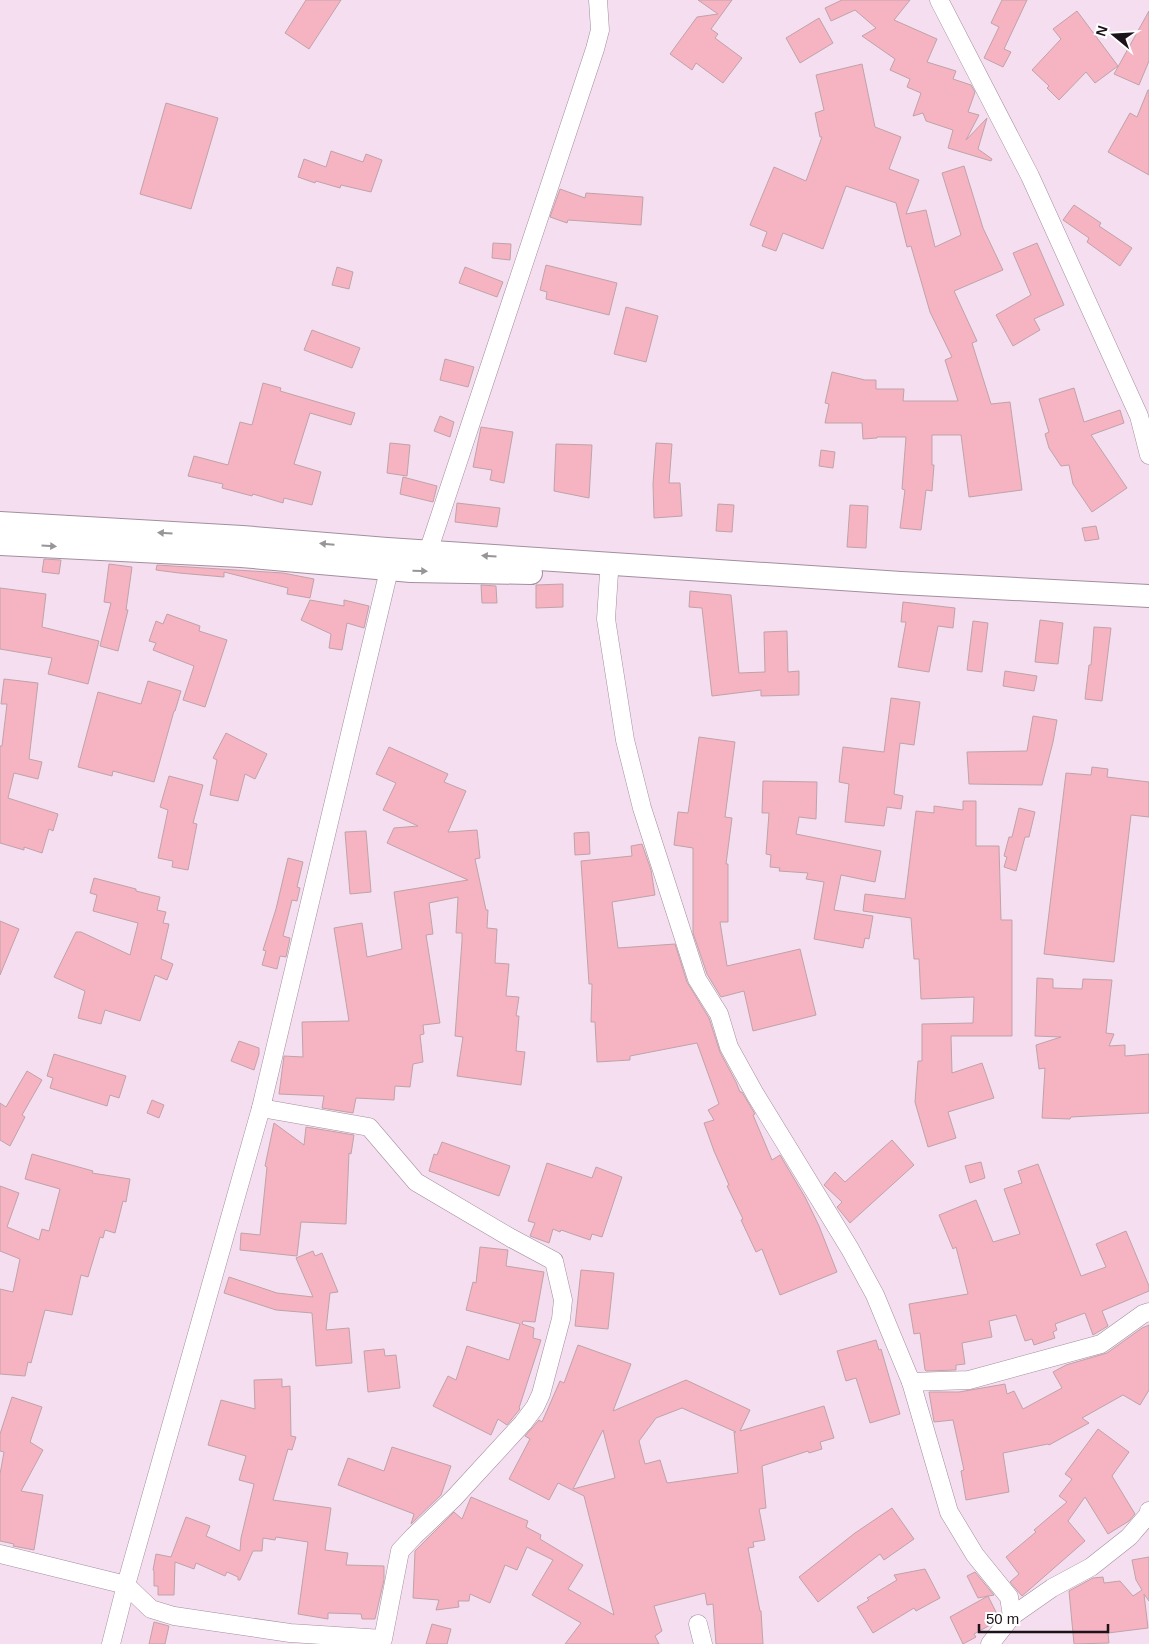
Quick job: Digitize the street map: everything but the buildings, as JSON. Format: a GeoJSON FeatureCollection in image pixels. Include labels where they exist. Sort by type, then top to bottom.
{"type":"FeatureCollection","features":[{"type":"Feature","properties":{"kind":"street"},"geometry":{"type":"LineString","coordinates":[[428,552],[595,49],[600,30],[598,0]]}},
{"type":"Feature","properties":{"kind":"street"},"geometry":{"type":"LineString","coordinates":[[939,0],[1034,185],[1139,416],[1149,455]]}},
{"type":"Feature","properties":{"kind":"street"},"geometry":{"type":"LineString","coordinates":[[0,522],[241,547],[389,570],[609,573],[901,594],[1149,609]]}},
{"type":"Feature","properties":{"kind":"street"},"geometry":{"type":"LineString","coordinates":[[0,544],[241,547],[428,552],[901,583],[1149,596]]}},
{"type":"Feature","properties":{"kind":"street"},"geometry":{"type":"LineString","coordinates":[[111,1644],[261,1108],[389,570]]}},
{"type":"Feature","properties":{"kind":"street"},"geometry":{"type":"LineString","coordinates":[[609,573],[606,619],[625,740],[642,808],[696,979],[719,1014],[729,1047],[875,1295],[911,1382],[948,1512],[975,1555],[1009,1597],[1012,1616]]}},
{"type":"Feature","properties":{"kind":"street"},"geometry":{"type":"LineString","coordinates":[[0,1554],[126,1585],[151,1609],[174,1616],[290,1633],[382,1639],[400,1551],[454,1498],[524,1423],[535,1407],[541,1394],[561,1319],[563,1300],[554,1261],[416,1182],[370,1127],[261,1108]]}},
{"type":"Feature","properties":{"kind":"street"},"geometry":{"type":"LineString","coordinates":[[911,1382],[969,1380],[1102,1344],[1143,1314],[1149,1312]]}},
{"type":"Feature","properties":{"kind":"street"},"geometry":{"type":"LineString","coordinates":[[990,1644],[1012,1616],[1052,1588],[1091,1567],[1129,1537],[1148,1515],[1149,1511]]}},
{"type":"Feature","properties":{"kind":"street"},"geometry":{"type":"LineString","coordinates":[[698,1624],[703,1644]]}}]}
